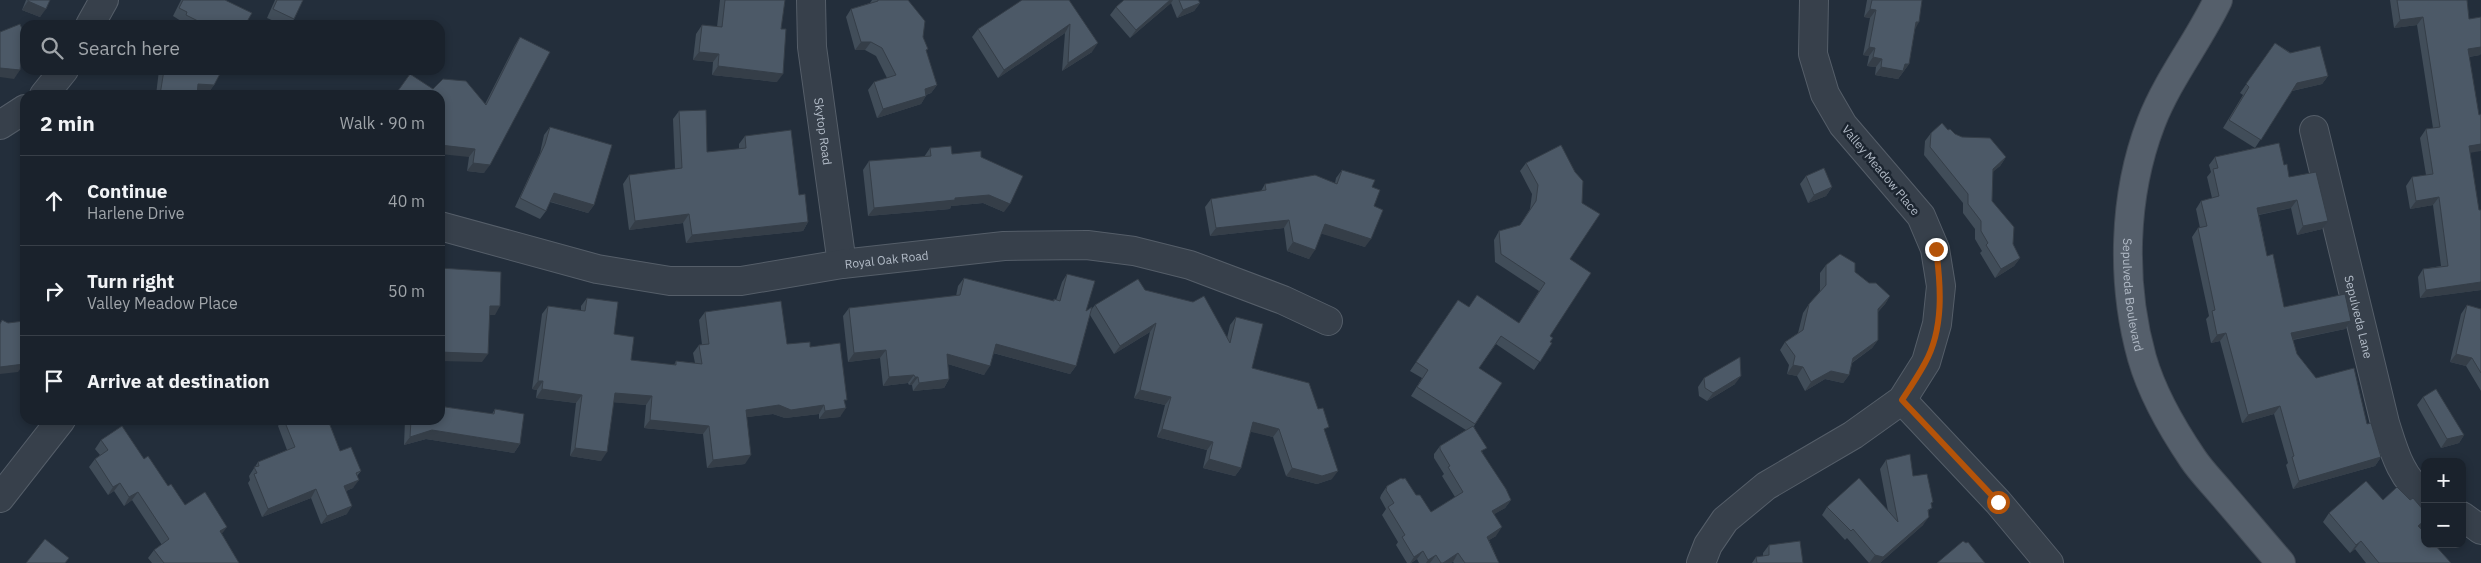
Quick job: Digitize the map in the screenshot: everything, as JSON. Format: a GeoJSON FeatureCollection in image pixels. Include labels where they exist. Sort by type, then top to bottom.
{"type":"FeatureCollection","features":[{"type":"Feature","properties":{"kind":"main road","name":"Sepulveda Boulevard"},"geometry":{"type":"LineString","coordinates":[[2218,0],[2172,80],[2151,123],[2138,165],[2129,212],[2132,312],[2142,359],[2165,413],[2194,460],[2281,563]]}},
{"type":"Feature","properties":{"kind":"street"},"geometry":{"type":"LineString","coordinates":[[93,20],[104,0]]}},
{"type":"Feature","properties":{"kind":"street","name":"Skytop Road"},"geometry":{"type":"LineString","coordinates":[[811,0],[812,46],[842,264]]}},
{"type":"Feature","properties":{"kind":"street","name":"Valley Meadow Place"},"geometry":{"type":"LineString","coordinates":[[1701,563],[1708,546],[1725,520],[1766,486],[1853,435],[1902,400],[1926,362],[1937,324],[1941,286],[1936,249],[1921,216],[1844,125],[1825,94],[1813,54],[1814,0]]}},
{"type":"Feature","properties":{"kind":"street"},"geometry":{"type":"LineString","coordinates":[[48,90],[60,75]]}},
{"type":"Feature","properties":{"kind":"street"},"geometry":{"type":"LineString","coordinates":[[0,125],[20,112]]}},
{"type":"Feature","properties":{"kind":"street","name":"Sepulveda Lane"},"geometry":{"type":"LineString","coordinates":[[2314,130],[2385,423],[2394,450],[2406,475],[2421,491]]}},
{"type":"Feature","properties":{"kind":"street","name":"Royal Oak Road"},"geometry":{"type":"LineString","coordinates":[[445,227],[597,269],[670,281],[741,281],[842,264],[1004,246],[1087,245],[1134,251],[1190,265],[1283,300],[1328,321]]}},
{"type":"Feature","properties":{"kind":"street"},"geometry":{"type":"LineString","coordinates":[[1902,400],[1998,502],[2049,563]]}},
{"type":"Feature","properties":{"kind":"street"},"geometry":{"type":"LineString","coordinates":[[0,498],[57,425]]}},
{"type":"Feature","properties":{"kind":"street"},"geometry":{"type":"LineString","coordinates":[[2466,519],[2481,530]]}},
{"type":"Feature","properties":{"kind":"building"},"geometry":{"type":"Polygon","coordinates":[[[28,0],[50,0],[46,9],[28,0]]]}},
{"type":"Feature","properties":{"kind":"building"},"geometry":{"type":"Polygon","coordinates":[[[183,0],[225,0],[252,13],[248,20],[196,20],[186,15],[187,12],[179,8],[183,0]]]}},
{"type":"Feature","properties":{"kind":"building"},"geometry":{"type":"Polygon","coordinates":[[[277,0],[303,0],[294,19],[273,9],[277,0]]]}},
{"type":"Feature","properties":{"kind":"building"},"geometry":{"type":"Polygon","coordinates":[[[725,0],[785,0],[781,29],[786,29],[783,74],[718,66],[719,54],[699,52],[702,25],[722,27],[725,0]]]}},
{"type":"Feature","properties":{"kind":"building"},"geometry":{"type":"Polygon","coordinates":[[[878,0],[908,0],[925,21],[923,37],[937,85],[925,89],[926,96],[883,109],[874,82],[896,75],[882,48],[871,42],[861,42],[851,9],[878,0]]]}},
{"type":"Feature","properties":{"kind":"building"},"geometry":{"type":"Polygon","coordinates":[[[1022,0],[1069,0],[1098,43],[1068,63],[1070,24],[1004,70],[978,29],[1022,0]]]}},
{"type":"Feature","properties":{"kind":"building"},"geometry":{"type":"Polygon","coordinates":[[[1124,0],[1170,0],[1136,30],[1116,7],[1124,0]]]}},
{"type":"Feature","properties":{"kind":"building"},"geometry":{"type":"Polygon","coordinates":[[[1179,0],[1198,0],[1200,3],[1183,10],[1179,0]]]}},
{"type":"Feature","properties":{"kind":"building"},"geometry":{"type":"Polygon","coordinates":[[[1872,0],[1922,0],[1919,22],[1916,22],[1909,64],[1905,64],[1903,71],[1881,67],[1882,59],[1873,57],[1875,48],[1869,47],[1876,10],[1870,9],[1872,0]]]}},
{"type":"Feature","properties":{"kind":"building"},"geometry":{"type":"Polygon","coordinates":[[[2397,0],[2467,0],[2469,19],[2481,17],[2481,47],[2468,49],[2479,115],[2481,114],[2481,144],[2469,146],[2479,210],[2481,210],[2481,282],[2426,290],[2423,269],[2448,266],[2439,197],[2416,201],[2412,177],[2433,174],[2426,129],[2440,127],[2423,17],[2400,20],[2397,0]]]}},
{"type":"Feature","properties":{"kind":"building"},"geometry":{"type":"Polygon","coordinates":[[[20,24],[20,70],[0,68],[0,32],[20,24]]]}},
{"type":"Feature","properties":{"kind":"building"},"geometry":{"type":"Polygon","coordinates":[[[520,37],[550,52],[490,165],[473,163],[475,149],[445,146],[445,90],[399,90],[409,75],[433,89],[443,79],[466,81],[486,105],[520,37]]]}},
{"type":"Feature","properties":{"kind":"building"},"geometry":{"type":"Polygon","coordinates":[[[2275,43],[2290,53],[2320,46],[2328,76],[2297,83],[2261,140],[2229,120],[2249,87],[2246,84],[2275,43]]]}},
{"type":"Feature","properties":{"kind":"building"},"geometry":{"type":"Polygon","coordinates":[[[163,75],[219,75],[214,85],[198,84],[197,90],[161,90],[163,75]]]}},
{"type":"Feature","properties":{"kind":"building"},"geometry":{"type":"Polygon","coordinates":[[[706,110],[707,152],[746,148],[745,136],[791,130],[799,195],[805,194],[808,222],[692,235],[689,214],[635,221],[629,175],[682,168],[679,111],[706,110]]]}},
{"type":"Feature","properties":{"kind":"building"},"geometry":{"type":"Polygon","coordinates":[[[1942,123],[1948,130],[1950,129],[1962,137],[1990,138],[2006,157],[1993,169],[1992,201],[2014,227],[2013,244],[2020,258],[2001,269],[1986,245],[1988,243],[1981,231],[1981,221],[1968,204],[1968,194],[1930,147],[1931,133],[1942,123]]]}},
{"type":"Feature","properties":{"kind":"building"},"geometry":{"type":"Polygon","coordinates":[[[550,127],[612,145],[594,205],[554,193],[546,211],[520,198],[545,144],[550,127]]]}},
{"type":"Feature","properties":{"kind":"building"},"geometry":{"type":"Polygon","coordinates":[[[2279,143],[2284,165],[2287,164],[2289,177],[2316,172],[2328,221],[2303,226],[2297,200],[2257,208],[2267,256],[2273,254],[2284,307],[2345,294],[2351,321],[2291,333],[2297,354],[2316,378],[2354,368],[2367,424],[2371,423],[2381,457],[2299,481],[2280,406],[2248,415],[2226,333],[2217,335],[2212,311],[2215,310],[2198,228],[2207,226],[2201,201],[2219,196],[2213,169],[2218,168],[2215,157],[2279,143]]]}},
{"type":"Feature","properties":{"kind":"building"},"geometry":{"type":"Polygon","coordinates":[[[1561,145],[1575,172],[1583,181],[1582,203],[1600,214],[1570,259],[1591,273],[1550,336],[1553,338],[1550,342],[1552,343],[1540,362],[1501,336],[1479,368],[1502,383],[1475,424],[1417,387],[1428,370],[1416,362],[1458,300],[1469,307],[1477,295],[1519,323],[1545,283],[1501,254],[1499,231],[1520,225],[1536,201],[1538,185],[1526,163],[1561,145]]]}},
{"type":"Feature","properties":{"kind":"building"},"geometry":{"type":"Polygon","coordinates":[[[951,146],[952,154],[981,151],[981,157],[1023,176],[1010,204],[989,195],[874,208],[869,161],[931,156],[930,148],[951,146]]]}},
{"type":"Feature","properties":{"kind":"building"},"geometry":{"type":"Polygon","coordinates":[[[1824,168],[1832,187],[1814,195],[1806,176],[1824,168]]]}},
{"type":"Feature","properties":{"kind":"building"},"geometry":{"type":"Polygon","coordinates":[[[1342,170],[1375,180],[1372,187],[1380,190],[1374,206],[1383,210],[1371,239],[1325,224],[1315,250],[1293,242],[1289,220],[1216,228],[1211,199],[1266,190],[1265,184],[1315,175],[1337,184],[1342,170]]]}},
{"type":"Feature","properties":{"kind":"building"},"geometry":{"type":"Polygon","coordinates":[[[1840,254],[1855,263],[1855,272],[1869,283],[1876,283],[1890,296],[1878,309],[1878,340],[1853,358],[1849,375],[1831,371],[1811,382],[1803,367],[1793,365],[1795,356],[1785,342],[1803,330],[1809,304],[1826,285],[1826,265],[1840,254]]]}},
{"type":"Feature","properties":{"kind":"building"},"geometry":{"type":"Polygon","coordinates":[[[445,268],[501,272],[500,306],[490,306],[488,354],[445,352],[445,268]]]}},
{"type":"Feature","properties":{"kind":"building"},"geometry":{"type":"Polygon","coordinates":[[[1067,274],[1095,281],[1086,311],[1092,307],[1076,366],[996,344],[990,366],[947,354],[949,379],[919,383],[918,377],[914,375],[889,377],[886,350],[854,353],[849,308],[960,295],[964,278],[1060,301],[1067,274]]]}},
{"type":"Feature","properties":{"kind":"building"},"geometry":{"type":"Polygon","coordinates":[[[1138,279],[1145,290],[1193,302],[1204,296],[1230,343],[1236,317],[1263,324],[1252,368],[1309,383],[1318,409],[1323,408],[1329,427],[1324,429],[1338,471],[1322,476],[1292,468],[1279,429],[1253,422],[1241,468],[1209,459],[1213,442],[1162,429],[1171,397],[1140,390],[1156,323],[1120,346],[1095,305],[1138,279]]]}},
{"type":"Feature","properties":{"kind":"building"},"geometry":{"type":"Polygon","coordinates":[[[587,298],[618,302],[614,334],[634,337],[631,360],[676,365],[676,361],[702,364],[699,345],[709,344],[705,312],[781,301],[787,344],[810,342],[810,347],[840,343],[847,400],[844,400],[846,408],[825,411],[824,405],[791,410],[779,405],[746,410],[751,455],[713,460],[709,426],[650,420],[652,396],[615,393],[607,452],[575,448],[582,395],[542,389],[543,381],[538,381],[548,306],[585,311],[587,298]]]}},
{"type":"Feature","properties":{"kind":"building"},"geometry":{"type":"Polygon","coordinates":[[[2467,305],[2481,309],[2481,373],[2472,358],[2456,354],[2467,305]]]}},
{"type":"Feature","properties":{"kind":"building"},"geometry":{"type":"Polygon","coordinates":[[[2,320],[8,323],[20,322],[20,364],[0,367],[0,324],[2,320]]]}},
{"type":"Feature","properties":{"kind":"building"},"geometry":{"type":"Polygon","coordinates":[[[1740,357],[1741,376],[1713,393],[1705,388],[1704,378],[1740,357]]]}},
{"type":"Feature","properties":{"kind":"building"},"geometry":{"type":"Polygon","coordinates":[[[2436,389],[2464,435],[2447,439],[2423,397],[2436,389]]]}},
{"type":"Feature","properties":{"kind":"building"},"geometry":{"type":"Polygon","coordinates":[[[445,407],[494,414],[495,409],[524,414],[520,444],[432,430],[410,437],[411,425],[445,425],[445,407]]]}},
{"type":"Feature","properties":{"kind":"building"},"geometry":{"type":"Polygon","coordinates":[[[286,425],[330,425],[340,451],[351,447],[361,471],[356,473],[359,480],[344,486],[352,506],[327,516],[316,489],[268,509],[254,474],[257,473],[254,467],[259,466],[258,462],[295,447],[286,425]]]}},
{"type":"Feature","properties":{"kind":"building"},"geometry":{"type":"Polygon","coordinates":[[[122,426],[144,459],[148,456],[168,486],[171,484],[185,505],[205,492],[227,527],[220,531],[239,563],[164,563],[154,550],[169,539],[138,492],[129,497],[120,483],[113,487],[95,459],[108,450],[101,440],[122,426]]]}},
{"type":"Feature","properties":{"kind":"building"},"geometry":{"type":"Polygon","coordinates":[[[1473,426],[1487,448],[1481,451],[1511,500],[1492,511],[1502,527],[1487,537],[1499,563],[1465,563],[1458,553],[1443,563],[1441,563],[1436,555],[1428,560],[1423,551],[1414,557],[1402,537],[1405,535],[1388,507],[1394,503],[1386,490],[1387,486],[1401,478],[1405,478],[1416,495],[1420,495],[1431,512],[1463,492],[1448,467],[1450,466],[1440,446],[1473,426]]]}},
{"type":"Feature","properties":{"kind":"building"},"geometry":{"type":"Polygon","coordinates":[[[1910,454],[1913,476],[1927,474],[1933,502],[1931,503],[1932,508],[1928,510],[1929,517],[1883,557],[1875,555],[1853,529],[1851,531],[1827,507],[1859,478],[1898,522],[1886,460],[1910,454]]]}},
{"type":"Feature","properties":{"kind":"building"},"geometry":{"type":"Polygon","coordinates":[[[2366,481],[2383,500],[2397,487],[2410,500],[2413,498],[2421,507],[2421,523],[2418,526],[2421,529],[2421,548],[2438,548],[2451,563],[2379,563],[2361,541],[2356,545],[2329,513],[2366,481]]]}},
{"type":"Feature","properties":{"kind":"building"},"geometry":{"type":"Polygon","coordinates":[[[45,539],[69,558],[65,563],[26,563],[45,539]]]}},
{"type":"Feature","properties":{"kind":"building"},"geometry":{"type":"Polygon","coordinates":[[[1800,541],[1803,563],[1757,563],[1756,557],[1769,555],[1769,545],[1800,541]]]}},
{"type":"Feature","properties":{"kind":"building"},"geometry":{"type":"Polygon","coordinates":[[[1963,541],[1968,542],[1985,563],[1937,563],[1963,541]]]}},
{"type":"Feature","properties":{"kind":"route"},"geometry":{"type":"LineString","coordinates":[[1936,249],[1941,286],[1937,324],[1926,362],[1902,400],[1998,502]]}}]}
